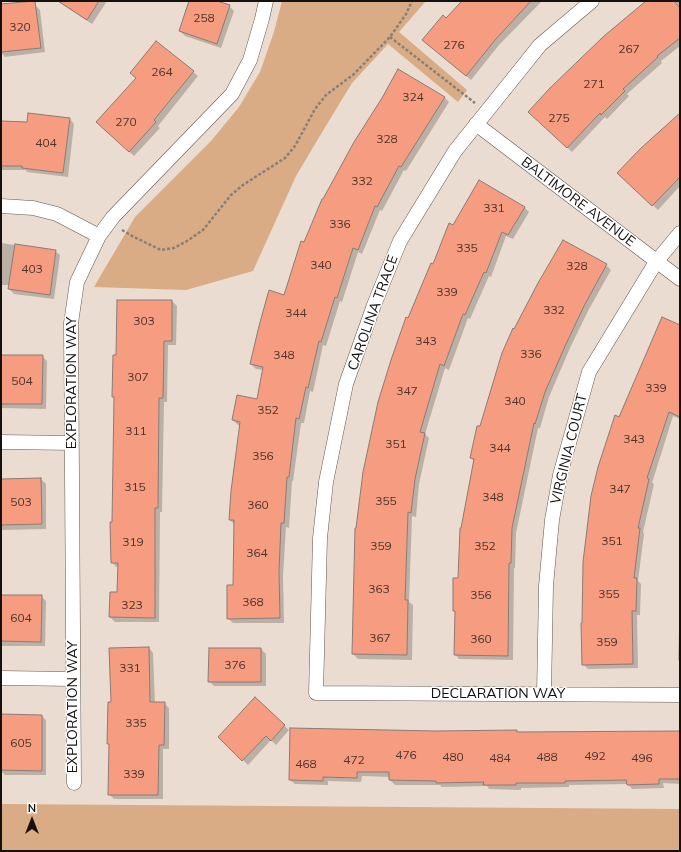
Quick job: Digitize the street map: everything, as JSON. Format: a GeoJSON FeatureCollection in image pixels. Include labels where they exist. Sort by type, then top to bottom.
{"type":"FeatureCollection","features":[{"type":"Feature","properties":{"kind":"street","name":"EXPLORATION WAY"},"geometry":{"type":"LineString","coordinates":[[74,783],[71,323],[77,282],[99,236],[110,222],[232,94],[250,60],[266,1]]}},
{"type":"Feature","properties":{"kind":"street","name":"CAROLINA TRACE"},"geometry":{"type":"LineString","coordinates":[[316,693],[320,538],[326,482],[346,384],[374,305],[400,241],[455,151],[540,45],[592,1]]}},
{"type":"Feature","properties":{"kind":"street","name":"BALTIMORE AVENUE"},"geometry":{"type":"LineString","coordinates":[[476,124],[680,279]]}},
{"type":"Feature","properties":{"kind":"street"},"geometry":{"type":"LineString","coordinates":[[1,206],[33,208],[57,214],[99,236]]}},
{"type":"Feature","properties":{"kind":"street","name":"VIRGINIA COURT"},"geometry":{"type":"LineString","coordinates":[[544,694],[546,586],[552,520],[560,475],[589,372],[656,262],[680,233]]}},
{"type":"Feature","properties":{"kind":"street"},"geometry":{"type":"LineString","coordinates":[[1,442],[72,443]]}},
{"type":"Feature","properties":{"kind":"street"},"geometry":{"type":"LineString","coordinates":[[1,678],[73,679]]}},
{"type":"Feature","properties":{"kind":"street","name":"DECLARATION WAY"},"geometry":{"type":"LineString","coordinates":[[316,693],[680,695]]}},
{"type":"Feature","properties":{"kind":"path"},"geometry":{"type":"LineString","coordinates":[[110,222],[134,237],[161,250],[174,248],[203,230],[231,195],[285,158],[295,146],[315,109],[326,95],[354,74],[390,37],[406,14],[412,1]]}},
{"type":"Feature","properties":{"kind":"path"},"geometry":{"type":"LineString","coordinates":[[390,37],[475,104]]}},
{"type":"Feature","properties":{"kind":"shaded area"},"geometry":{"type":"Polygon","coordinates":[[[282,1],[426,1],[399,32],[467,90],[458,102],[388,44],[352,83],[296,176],[253,271],[186,290],[94,287],[135,217],[211,141],[239,107],[260,72],[274,32],[282,1]]]}},
{"type":"Feature","properties":{"kind":"shaded area"},"geometry":{"type":"Polygon","coordinates":[[[1,804],[680,809],[680,851],[1,851],[1,804]]]}},
{"type":"Feature","properties":{"kind":"building"},"geometry":{"type":"Polygon","coordinates":[[[35,1],[41,48],[1,52],[1,4],[35,1]]]}},
{"type":"Feature","properties":{"kind":"building"},"geometry":{"type":"Polygon","coordinates":[[[58,1],[99,1],[87,20],[58,1]]]}},
{"type":"Feature","properties":{"kind":"building"},"geometry":{"type":"Polygon","coordinates":[[[189,1],[217,1],[230,5],[217,44],[179,31],[189,1]]]}},
{"type":"Feature","properties":{"kind":"building"},"geometry":{"type":"Polygon","coordinates":[[[462,1],[531,1],[495,40],[466,76],[422,40],[443,15],[446,18],[462,1]]]}},
{"type":"Feature","properties":{"kind":"building"},"geometry":{"type":"Polygon","coordinates":[[[646,1],[674,1],[680,8],[680,38],[657,56],[658,57],[623,89],[625,91],[601,115],[600,113],[567,148],[528,112],[550,88],[604,36],[646,1]]]}},
{"type":"Feature","properties":{"kind":"building"},"geometry":{"type":"Polygon","coordinates":[[[156,41],[194,71],[154,120],[156,122],[129,152],[96,122],[136,78],[130,73],[156,41]]]}},
{"type":"Feature","properties":{"kind":"building"},"geometry":{"type":"Polygon","coordinates":[[[398,69],[445,97],[401,167],[399,166],[377,207],[375,206],[358,250],[353,248],[337,298],[335,297],[321,342],[319,341],[299,419],[296,418],[289,477],[287,477],[284,523],[281,523],[279,571],[280,618],[227,619],[227,585],[233,585],[234,520],[229,520],[231,491],[240,422],[232,420],[237,395],[257,399],[263,367],[250,364],[269,290],[284,295],[301,241],[304,242],[322,199],[398,69]]]}},
{"type":"Feature","properties":{"kind":"building"},"geometry":{"type":"Polygon","coordinates":[[[28,113],[70,118],[63,173],[22,168],[22,166],[1,166],[1,121],[27,122],[28,113]]]}},
{"type":"Feature","properties":{"kind":"building"},"geometry":{"type":"Polygon","coordinates":[[[680,113],[680,177],[652,206],[617,173],[640,149],[680,113]]]}},
{"type":"Feature","properties":{"kind":"building"},"geometry":{"type":"Polygon","coordinates":[[[479,180],[525,207],[508,235],[502,232],[486,273],[484,272],[465,315],[463,314],[444,366],[440,364],[420,432],[425,433],[415,479],[411,513],[408,512],[405,600],[408,600],[407,655],[352,654],[355,528],[363,472],[378,402],[406,317],[408,318],[431,263],[433,264],[449,223],[453,225],[479,180]]]}},
{"type":"Feature","properties":{"kind":"building"},"geometry":{"type":"Polygon","coordinates":[[[563,240],[607,264],[584,306],[566,344],[545,392],[535,424],[534,423],[512,528],[511,563],[509,563],[508,656],[454,655],[455,611],[453,611],[453,578],[458,578],[460,528],[474,459],[470,458],[477,426],[480,426],[502,353],[513,328],[514,329],[563,240]]]}},
{"type":"Feature","properties":{"kind":"building"},"geometry":{"type":"Polygon","coordinates":[[[15,244],[56,250],[50,295],[8,289],[15,244]]]}},
{"type":"Feature","properties":{"kind":"building"},"geometry":{"type":"Polygon","coordinates":[[[117,300],[172,300],[172,341],[164,341],[163,398],[159,398],[158,508],[155,508],[155,618],[109,617],[110,592],[117,592],[118,563],[111,563],[110,522],[112,522],[114,397],[112,397],[113,355],[116,355],[117,300]]]}},
{"type":"Feature","properties":{"kind":"building"},"geometry":{"type":"Polygon","coordinates":[[[662,317],[680,325],[680,417],[669,412],[647,478],[649,479],[638,528],[640,528],[634,578],[637,578],[636,611],[632,611],[633,664],[582,665],[581,623],[583,562],[591,496],[598,467],[615,415],[619,417],[662,317]]]}},
{"type":"Feature","properties":{"kind":"building"},"geometry":{"type":"Polygon","coordinates":[[[1,355],[43,355],[42,404],[1,404],[1,355]]]}},
{"type":"Feature","properties":{"kind":"building"},"geometry":{"type":"Polygon","coordinates":[[[41,478],[42,524],[1,525],[1,479],[41,478]]]}},
{"type":"Feature","properties":{"kind":"building"},"geometry":{"type":"Polygon","coordinates":[[[1,595],[42,595],[41,642],[1,641],[1,595]]]}},
{"type":"Feature","properties":{"kind":"building"},"geometry":{"type":"Polygon","coordinates":[[[149,647],[150,702],[165,702],[164,745],[159,745],[158,795],[108,795],[108,702],[111,702],[109,648],[149,647]]]}},
{"type":"Feature","properties":{"kind":"building"},"geometry":{"type":"Polygon","coordinates":[[[209,648],[261,648],[261,682],[208,682],[209,648]]]}},
{"type":"Feature","properties":{"kind":"building"},"geometry":{"type":"Polygon","coordinates":[[[255,697],[285,725],[271,741],[266,736],[242,761],[218,737],[255,697]]]}},
{"type":"Feature","properties":{"kind":"building"},"geometry":{"type":"Polygon","coordinates":[[[1,714],[42,715],[42,771],[1,770],[1,714]]]}},
{"type":"Feature","properties":{"kind":"building"},"geometry":{"type":"Polygon","coordinates":[[[290,728],[436,731],[517,730],[517,732],[680,731],[680,779],[659,779],[659,784],[627,785],[626,780],[483,785],[484,782],[436,783],[436,781],[389,780],[389,772],[357,772],[357,778],[323,777],[323,781],[289,780],[290,728]]]}}]}
